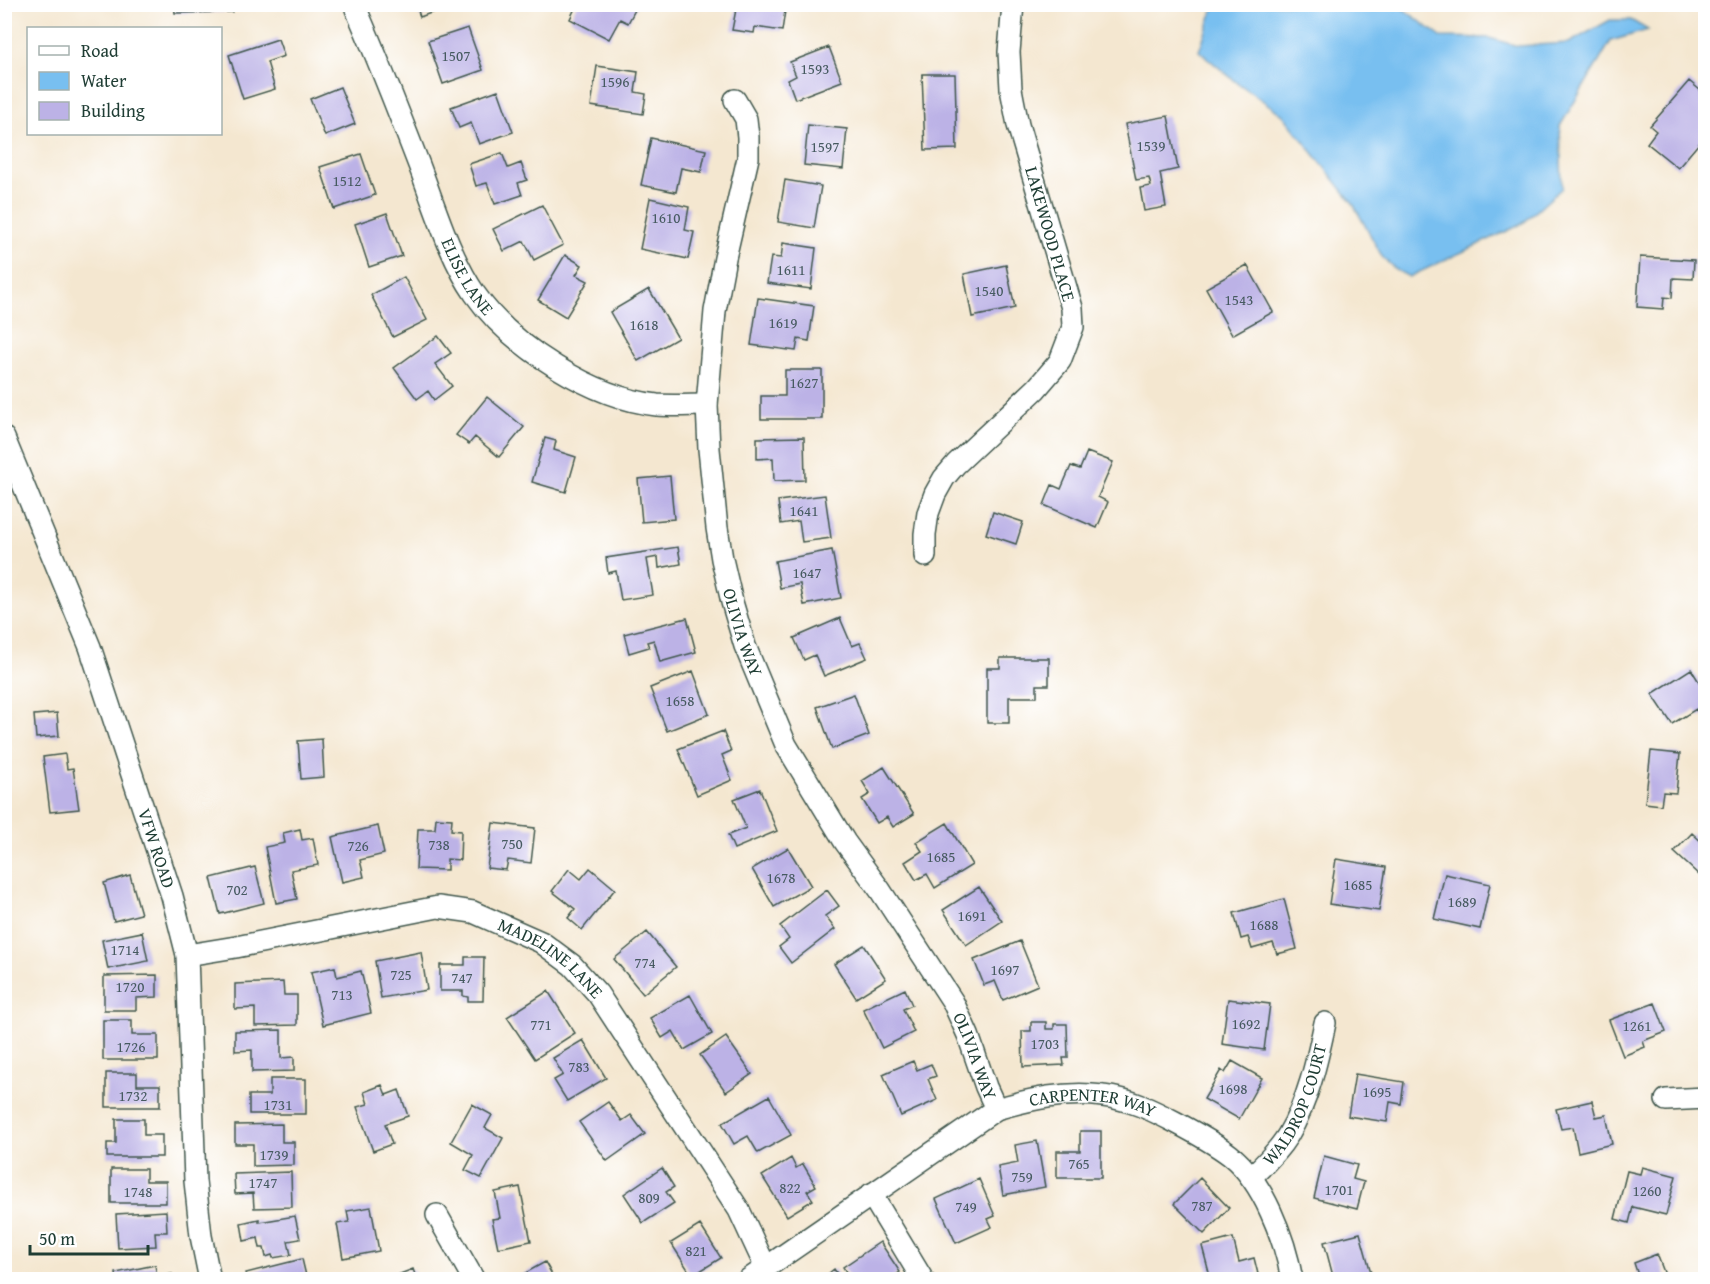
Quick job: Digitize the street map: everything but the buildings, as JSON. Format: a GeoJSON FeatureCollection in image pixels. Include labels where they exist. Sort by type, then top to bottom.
{"type":"FeatureCollection","features":[{"type":"Feature","properties":{"kind":"street","name":"LAKEWOOD PLACE"},"geometry":{"type":"LineString","coordinates":[[925,556],[928,513],[944,478],[1036,389],[1060,362],[1073,327],[1072,308],[1018,125],[1011,88],[1009,52],[1013,4]]}},
{"type":"Feature","properties":{"kind":"street","name":"ELISE LANE"},"geometry":{"type":"LineString","coordinates":[[356,9],[440,222],[475,294],[489,312],[528,349],[596,389],[656,405],[707,405]]}},
{"type":"Feature","properties":{"kind":"street","name":"OLIVIA WAY"},"geometry":{"type":"LineString","coordinates":[[735,100],[746,119],[748,158],[725,258],[716,311],[707,405],[711,468],[722,559],[738,624],[786,745],[845,842],[876,884],[953,1002],[996,1109]]}},
{"type":"Feature","properties":{"kind":"street","name":"VFW ROAD"},"geometry":{"type":"LineString","coordinates":[[4,438],[90,647],[172,896],[187,955],[195,1181],[201,1236],[210,1280]]}},
{"type":"Feature","properties":{"kind":"street","name":"MADELINE LANE"},"geometry":{"type":"LineString","coordinates":[[187,955],[438,907],[473,912],[541,942],[573,965],[598,994],[739,1210],[766,1268]]}},
{"type":"Feature","properties":{"kind":"street","name":"WALDROP COURT"},"geometry":{"type":"LineString","coordinates":[[1251,1177],[1270,1159],[1288,1135],[1312,1080],[1325,1023]]}},
{"type":"Feature","properties":{"kind":"street","name":"CARPENTER WAY"},"geometry":{"type":"LineString","coordinates":[[748,1280],[996,1109],[1026,1100],[1059,1095],[1103,1095],[1127,1100],[1199,1134],[1231,1156],[1251,1177],[1277,1226],[1292,1280]]}},
{"type":"Feature","properties":{"kind":"street"},"geometry":{"type":"LineString","coordinates":[[1666,1100],[1706,1098]]}},
{"type":"Feature","properties":{"kind":"street"},"geometry":{"type":"LineString","coordinates":[[871,1194],[923,1280]]}},
{"type":"Feature","properties":{"kind":"street"},"geometry":{"type":"LineString","coordinates":[[437,1215],[474,1280]]}},
{"type":"Feature","properties":{"kind":"water"},"geometry":{"type":"Polygon","coordinates":[[[1215,4],[1398,5],[1441,37],[1489,38],[1518,46],[1569,43],[1610,20],[1631,20],[1648,30],[1611,41],[1560,126],[1562,188],[1522,224],[1409,277],[1396,270],[1383,258],[1352,202],[1283,115],[1235,81],[1199,51],[1215,4]]]}}]}
